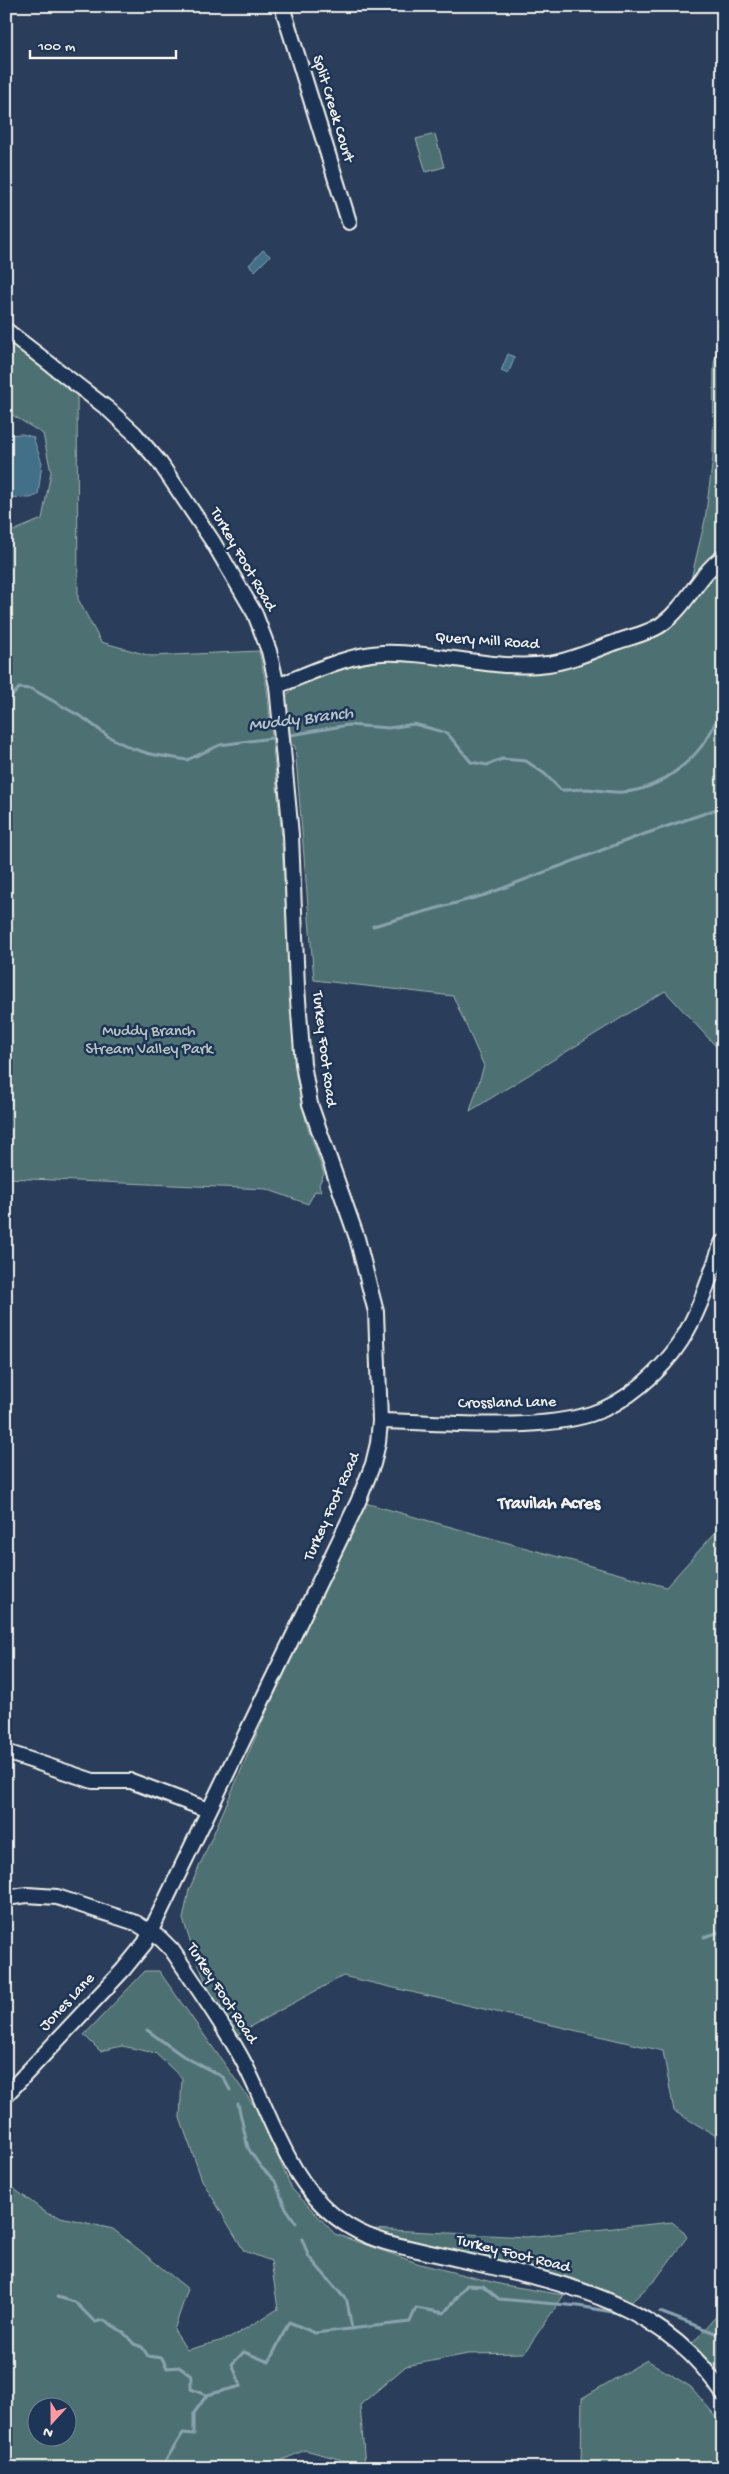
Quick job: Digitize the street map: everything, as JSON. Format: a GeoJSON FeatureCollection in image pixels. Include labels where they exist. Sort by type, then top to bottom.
{"type":"FeatureCollection","features":[{"type":"Feature","properties":{"kind":"street","name":"Split Creek Court"},"geometry":{"type":"LineString","coordinates":[[282,6],[349,222]]}},
{"type":"Feature","properties":{"kind":"street","name":"Turkey Foot Road"},"geometry":{"type":"LineString","coordinates":[[6,330],[108,408],[134,432],[160,463],[213,542],[255,614],[269,651],[277,686],[291,835],[297,987],[303,1064],[310,1104],[357,1238],[372,1291],[378,1344],[380,1421],[373,1464],[358,1502],[150,1932],[172,1950],[243,2061],[284,2152],[320,2203],[350,2228],[388,2243],[568,2287],[626,2307],[688,2350],[723,2394]]}},
{"type":"Feature","properties":{"kind":"street","name":"Query Mill Road"},"geometry":{"type":"LineString","coordinates":[[277,686],[345,659],[380,653],[412,654],[504,664],[548,664],[575,657],[661,625],[681,605],[708,569],[723,557]]}},
{"type":"Feature","properties":{"kind":"street","name":"Crossland Lane"},"geometry":{"type":"LineString","coordinates":[[380,1421],[527,1424],[592,1414],[608,1407],[651,1378],[681,1341],[694,1317],[722,1243]]}},
{"type":"Feature","properties":{"kind":"street"},"geometry":{"type":"LineString","coordinates":[[6,1752],[93,1781],[131,1781],[208,1810]]}},
{"type":"Feature","properties":{"kind":"street"},"geometry":{"type":"LineString","coordinates":[[6,1898],[27,1895],[57,1896],[127,1919],[150,1932]]}},
{"type":"Feature","properties":{"kind":"street","name":"Jones Lane"},"geometry":{"type":"LineString","coordinates":[[6,2096],[142,1949],[150,1932]]}},
{"type":"Feature","properties":{"kind":"green space"},"geometry":{"type":"Polygon","coordinates":[[[435,134],[444,167],[426,172],[416,139],[435,134]]]}},
{"type":"Feature","properties":{"kind":"green space"},"geometry":{"type":"Polygon","coordinates":[[[723,326],[723,1054],[665,991],[470,1111],[484,1066],[453,996],[314,980],[295,746],[289,744],[286,695],[297,686],[346,667],[380,661],[415,658],[550,668],[684,609],[705,520],[713,458],[714,363],[723,326]]]}},
{"type":"Feature","properties":{"kind":"green space","name":"Muddy Branch Stream Valley Park"},"geometry":{"type":"Polygon","coordinates":[[[6,330],[77,386],[78,599],[101,642],[151,656],[259,651],[267,688],[281,827],[296,1076],[307,1125],[324,1174],[319,1184],[321,1192],[315,1191],[308,1204],[266,1189],[6,1178],[6,534],[42,519],[51,472],[43,434],[6,411],[6,330]]]}},
{"type":"Feature","properties":{"kind":"green space"},"geometry":{"type":"Polygon","coordinates":[[[365,1503],[666,1587],[723,1524],[723,2140],[674,2111],[663,2051],[343,1976],[253,2025],[230,2040],[193,1951],[183,1919],[189,1890],[276,1690],[365,1503]]]}},
{"type":"Feature","properties":{"kind":"green space"},"geometry":{"type":"Polygon","coordinates":[[[145,1971],[159,1971],[257,2110],[292,2189],[335,2234],[420,2264],[504,2285],[564,2295],[524,2353],[468,2354],[406,2366],[360,2405],[365,2466],[305,2450],[265,2468],[6,2468],[6,2240],[11,2233],[6,2227],[6,2183],[48,2214],[113,2229],[188,2289],[174,2330],[187,2350],[230,2338],[278,2309],[271,2261],[244,2251],[202,2180],[180,2118],[182,2078],[155,2053],[122,2046],[100,2051],[84,2035],[145,1971]]]}},
{"type":"Feature","properties":{"kind":"green space"},"geometry":{"type":"Polygon","coordinates":[[[672,2222],[687,2237],[656,2279],[626,2307],[350,2228],[527,2237],[672,2222]]]}},
{"type":"Feature","properties":{"kind":"green space"},"geometry":{"type":"Polygon","coordinates":[[[723,2308],[723,2394],[687,2350],[723,2308]]]}},
{"type":"Feature","properties":{"kind":"green space"},"geometry":{"type":"Polygon","coordinates":[[[647,2360],[691,2387],[723,2425],[723,2468],[581,2468],[582,2398],[647,2360]]]}},
{"type":"Feature","properties":{"kind":"water"},"geometry":{"type":"Polygon","coordinates":[[[263,250],[270,256],[255,271],[249,265],[263,250]]]}},
{"type":"Feature","properties":{"kind":"water"},"geometry":{"type":"Polygon","coordinates":[[[508,354],[515,357],[508,374],[501,371],[508,354]]]}},
{"type":"Feature","properties":{"kind":"water"},"geometry":{"type":"Polygon","coordinates":[[[22,434],[33,437],[42,463],[38,495],[30,498],[6,497],[6,435],[22,434]]]}},
{"type":"Feature","properties":{"kind":"waterway","name":"Muddy Branch"},"geometry":{"type":"LineString","coordinates":[[6,703],[19,688],[32,689],[85,719],[109,737],[131,748],[150,754],[187,760],[220,745],[279,737]]}},
{"type":"Feature","properties":{"kind":"waterway","name":"Muddy Branch"},"geometry":{"type":"LineString","coordinates":[[285,736],[348,725],[389,728],[414,724],[447,733],[471,762],[487,765],[502,759],[526,761],[545,774],[561,790],[588,789],[619,792],[637,790],[665,778],[690,759],[709,736],[715,723],[723,725]]}},
{"type":"Feature","properties":{"kind":"waterway"},"geometry":{"type":"LineString","coordinates":[[373,926],[485,895],[636,837],[723,807]]}},
{"type":"Feature","properties":{"kind":"waterway"},"geometry":{"type":"LineString","coordinates":[[704,1937],[723,1931]]}},
{"type":"Feature","properties":{"kind":"waterway"},"geometry":{"type":"LineString","coordinates":[[147,2030],[183,2056],[223,2077],[230,2090]]}},
{"type":"Feature","properties":{"kind":"waterway"},"geometry":{"type":"LineString","coordinates":[[238,2104],[248,2148],[260,2166],[275,2181],[284,2205],[296,2223]]}},
{"type":"Feature","properties":{"kind":"waterway"},"geometry":{"type":"LineString","coordinates":[[302,2239],[309,2257],[347,2301],[352,2329]]}},
{"type":"Feature","properties":{"kind":"waterway"},"geometry":{"type":"LineString","coordinates":[[161,2468],[183,2433],[194,2434],[194,2413],[207,2395],[241,2386],[232,2364],[244,2352],[269,2362],[289,2322],[315,2333],[410,2322],[416,2308],[444,2313],[467,2285],[483,2286],[499,2299],[578,2306],[618,2313]]}},
{"type":"Feature","properties":{"kind":"waterway"},"geometry":{"type":"LineString","coordinates":[[57,2297],[75,2302],[95,2322],[104,2320],[123,2332],[134,2344],[142,2347],[148,2356],[162,2358],[167,2368],[179,2367],[191,2376],[191,2389],[206,2395]]}},
{"type":"Feature","properties":{"kind":"waterway"},"geometry":{"type":"LineString","coordinates":[[660,2312],[723,2336]]}},
{"type":"Feature","properties":{"kind":"district","name":"Travilah Acres"},"geometry":{"type":"Point","coordinates":[549,1504]}}]}
